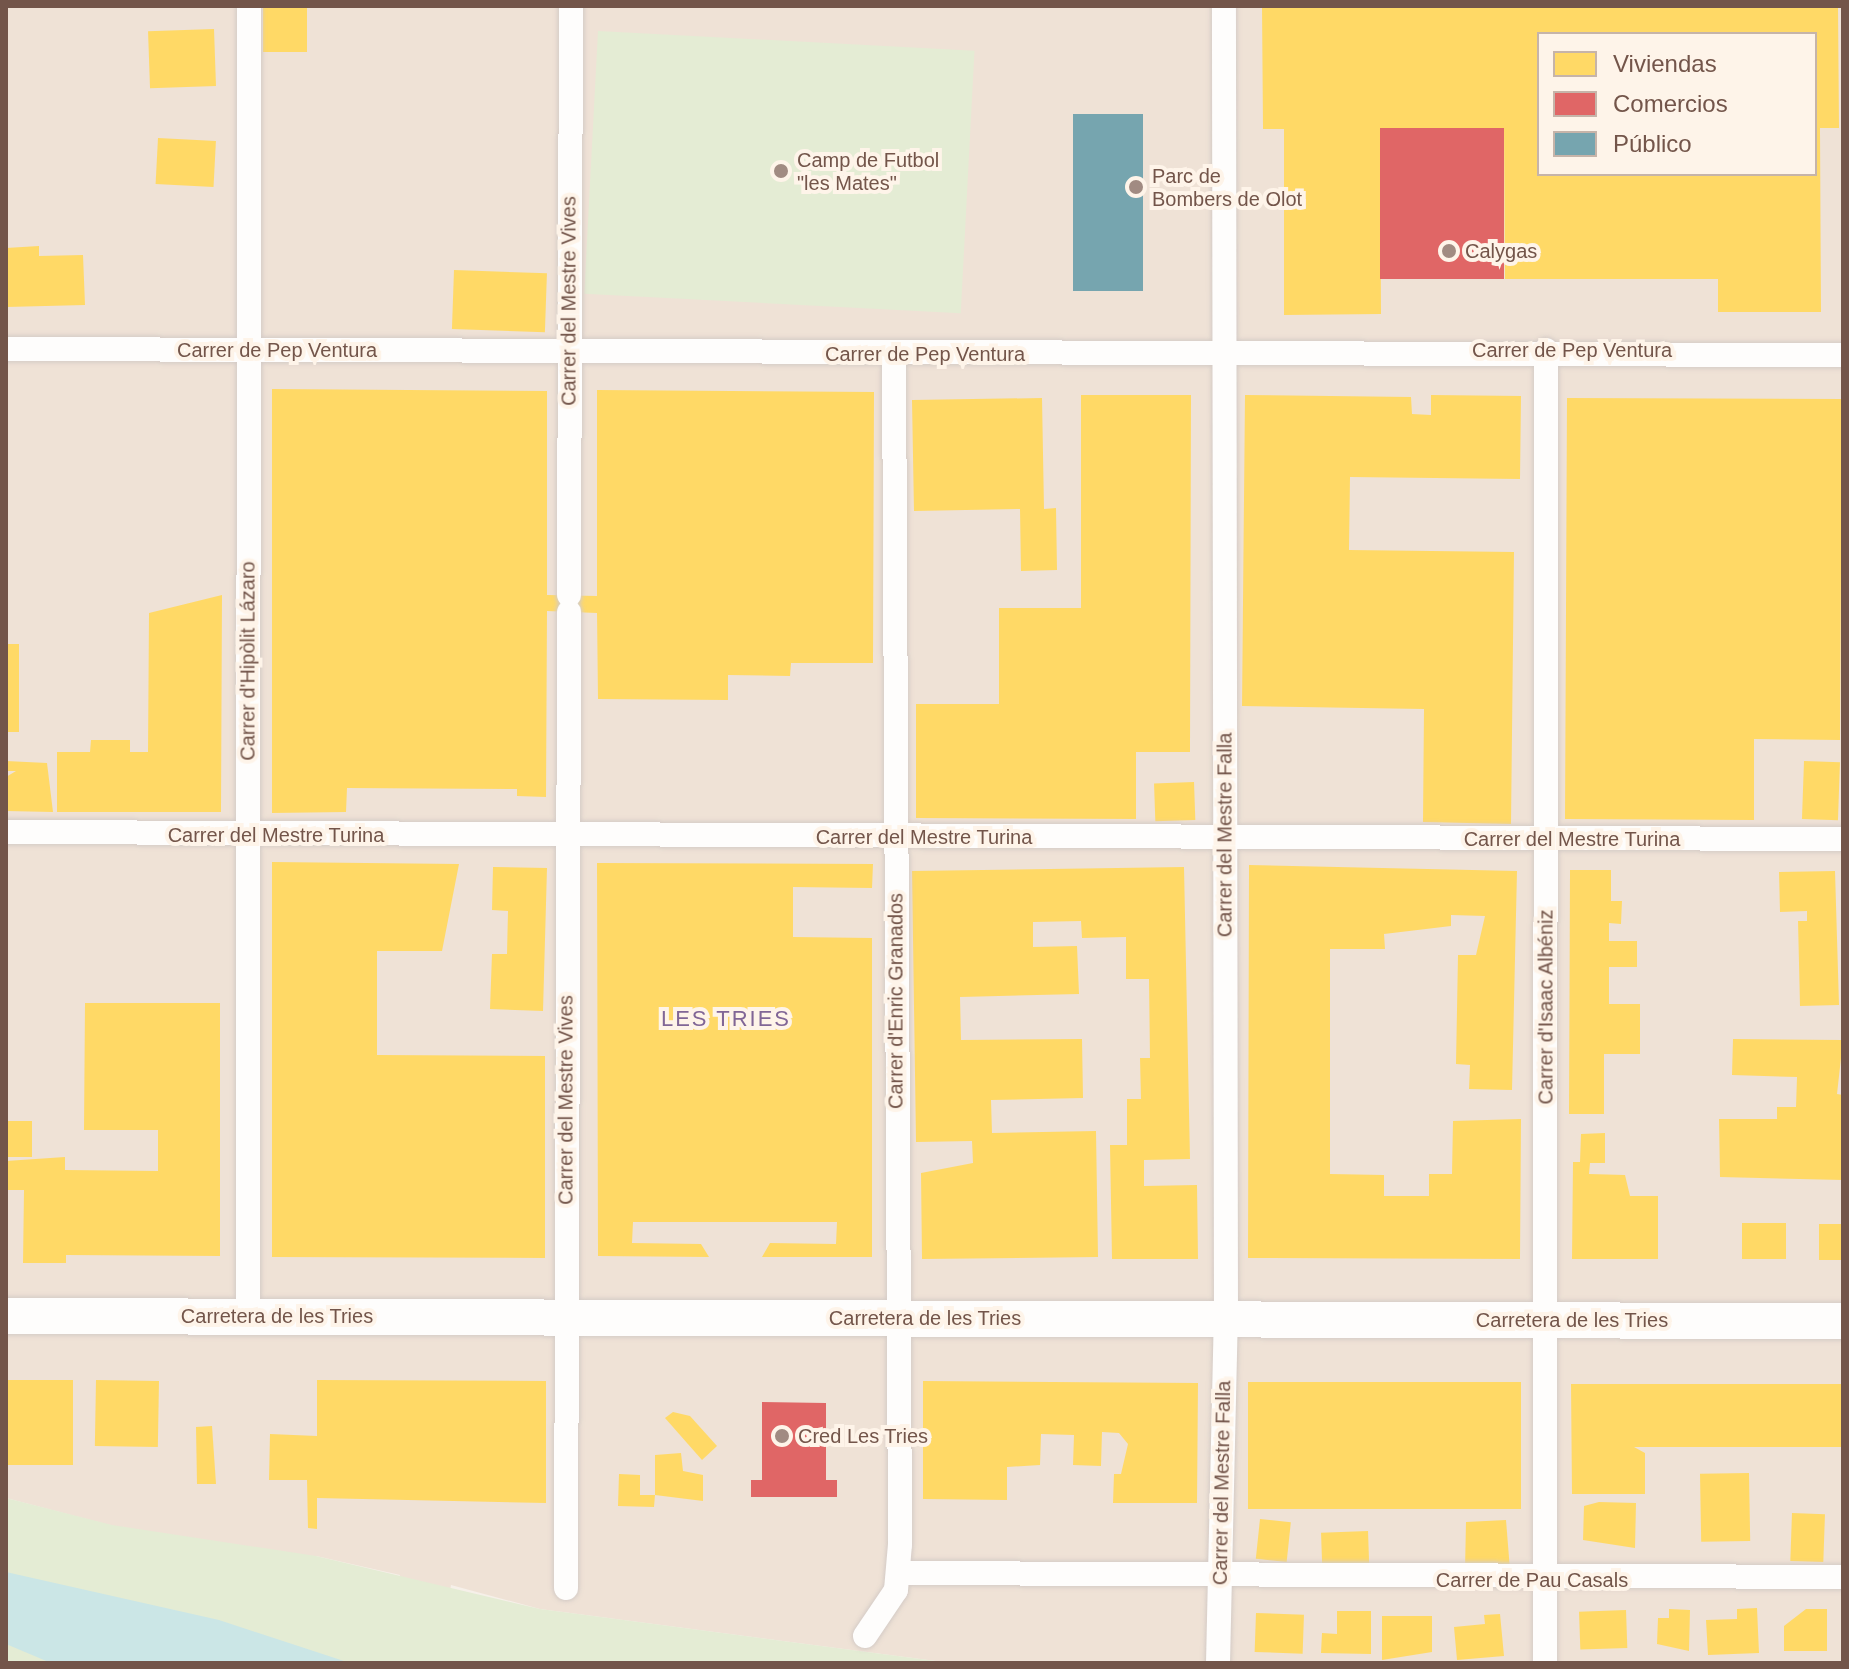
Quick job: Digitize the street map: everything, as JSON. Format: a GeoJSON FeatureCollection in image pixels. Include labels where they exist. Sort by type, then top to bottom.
{"type":"FeatureCollection","features":[{"type":"Feature","properties":{"kind":"street","name":"Carrer d'Hipòlit Lázaro"},"geometry":{"type":"LineString","coordinates":[[248,1316],[249,6]]}},
{"type":"Feature","properties":{"kind":"street","name":"Carrer del Mestre Vives"},"geometry":{"type":"LineString","coordinates":[[566,1588],[571,6]]}},
{"type":"Feature","properties":{"kind":"street","name":"Carrer del Mestre Falla"},"geometry":{"type":"LineString","coordinates":[[1218,1663],[1226,1319],[1224,6]]}},
{"type":"Feature","properties":{"kind":"street","name":"Carrer de Pep Ventura"},"geometry":{"type":"LineString","coordinates":[[6,349],[894,354],[1546,350],[1843,355]]}},
{"type":"Feature","properties":{"kind":"street","name":"Carrer d'Isaac Albéniz"},"geometry":{"type":"LineString","coordinates":[[1545,1663],[1546,350]]}},
{"type":"Feature","properties":{"kind":"street","name":"Carrer d'Enric Granados"},"geometry":{"type":"LineString","coordinates":[[865,1636],[885,1615],[898,1573],[894,354]]}},
{"type":"Feature","properties":{"kind":"street","name":"Carrer del Mestre Turina"},"geometry":{"type":"LineString","coordinates":[[6,832],[248,836],[1843,839]]}},
{"type":"Feature","properties":{"kind":"street","name":"Carretera de les Tries"},"geometry":{"type":"LineString","coordinates":[[6,1316],[1843,1321]]}},
{"type":"Feature","properties":{"kind":"street","name":"Carrer de Pau Casals"},"geometry":{"type":"LineString","coordinates":[[898,1573],[1545,1581],[1843,1577]]}},
{"type":"Feature","properties":{"kind":"shaded area"},"geometry":{"type":"Polygon","coordinates":[[[6,6],[1843,6],[1843,1663],[951,1663],[540,1609],[451,1585],[445,1624],[392,1619],[400,1575],[316,1556],[312,1578],[6,1498],[6,6]]]}},
{"type":"Feature","properties":{"kind":"green space","name":"Camp de Futbol \"les Mates\""},"geometry":{"type":"Polygon","coordinates":[[[598,31],[974,51],[961,313],[584,294],[598,31]]]}},
{"type":"Feature","properties":{"kind":"green space"},"geometry":{"type":"Polygon","coordinates":[[[6,1498],[112,1525],[316,1556],[540,1609],[951,1663],[6,1663],[6,1498]]]}},
{"type":"Feature","properties":{"kind":"water"},"geometry":{"type":"Polygon","coordinates":[[[6,1572],[219,1620],[350,1663],[51,1663],[6,1644],[6,1572]]]}},
{"type":"Feature","properties":{"kind":"building: Viviendas"},"geometry":{"type":"Polygon","coordinates":[[[263,6],[307,6],[307,52],[263,52],[263,6]]]}},
{"type":"Feature","properties":{"kind":"building: Viviendas"},"geometry":{"type":"Polygon","coordinates":[[[1262,6],[1838,6],[1839,128],[1820,128],[1821,312],[1718,312],[1718,279],[1505,279],[1504,128],[1380,129],[1381,314],[1284,315],[1284,129],[1263,129],[1262,6]]]}},
{"type":"Feature","properties":{"kind":"building: Viviendas"},"geometry":{"type":"Polygon","coordinates":[[[214,29],[216,86],[150,88],[148,31],[214,29]]]}},
{"type":"Feature","properties":{"kind":"building: Viviendas"},"geometry":{"type":"Polygon","coordinates":[[[158,138],[216,141],[214,187],[156,184],[158,138]]]}},
{"type":"Feature","properties":{"kind":"building: Viviendas"},"geometry":{"type":"Polygon","coordinates":[[[39,246],[39,256],[83,255],[85,305],[6,307],[6,248],[39,246]]]}},
{"type":"Feature","properties":{"kind":"building: Viviendas"},"geometry":{"type":"Polygon","coordinates":[[[454,270],[547,273],[545,332],[452,329],[454,270]]]}},
{"type":"Feature","properties":{"kind":"building: Viviendas"},"geometry":{"type":"Polygon","coordinates":[[[272,389],[547,391],[547,595],[597,596],[597,390],[874,392],[873,663],[791,663],[790,676],[728,675],[728,700],[598,699],[597,613],[547,611],[546,797],[517,796],[517,789],[347,788],[346,812],[272,813],[272,389]]]}},
{"type":"Feature","properties":{"kind":"building: Viviendas"},"geometry":{"type":"Polygon","coordinates":[[[1081,395],[1191,395],[1190,752],[1136,752],[1136,819],[916,818],[916,704],[999,704],[999,608],[1081,608],[1081,395]]]}},
{"type":"Feature","properties":{"kind":"building: Viviendas"},"geometry":{"type":"Polygon","coordinates":[[[1245,395],[1411,397],[1412,414],[1431,415],[1431,395],[1521,396],[1520,479],[1350,477],[1349,550],[1514,552],[1511,824],[1423,822],[1424,709],[1242,706],[1245,395]]]}},
{"type":"Feature","properties":{"kind":"building: Viviendas"},"geometry":{"type":"Polygon","coordinates":[[[1042,398],[1044,509],[1056,508],[1057,570],[1021,571],[1020,509],[914,511],[912,400],[1042,398]]]}},
{"type":"Feature","properties":{"kind":"building: Viviendas"},"geometry":{"type":"Polygon","coordinates":[[[1567,398],[1842,399],[1840,740],[1754,739],[1754,820],[1565,819],[1567,398]]]}},
{"type":"Feature","properties":{"kind":"building: Viviendas"},"geometry":{"type":"Polygon","coordinates":[[[222,595],[221,812],[57,812],[57,752],[90,752],[91,740],[130,740],[130,752],[148,752],[149,613],[222,595]]]}},
{"type":"Feature","properties":{"kind":"building: Viviendas"},"geometry":{"type":"Polygon","coordinates":[[[6,644],[19,644],[19,732],[6,732],[6,644]]]}},
{"type":"Feature","properties":{"kind":"building: Viviendas"},"geometry":{"type":"Polygon","coordinates":[[[6,761],[47,763],[53,812],[6,811],[6,777],[16,771],[6,771],[6,761]]]}},
{"type":"Feature","properties":{"kind":"building: Viviendas"},"geometry":{"type":"Polygon","coordinates":[[[1804,761],[1840,762],[1838,820],[1802,819],[1804,761]]]}},
{"type":"Feature","properties":{"kind":"building: Viviendas"},"geometry":{"type":"Polygon","coordinates":[[[1194,782],[1195,820],[1155,821],[1154,783],[1194,782]]]}},
{"type":"Feature","properties":{"kind":"building: Viviendas"},"geometry":{"type":"Polygon","coordinates":[[[272,862],[459,864],[442,951],[377,951],[377,1055],[545,1056],[545,1258],[272,1257],[272,862]]]}},
{"type":"Feature","properties":{"kind":"building: Viviendas"},"geometry":{"type":"Polygon","coordinates":[[[597,863],[873,864],[872,888],[793,887],[793,937],[872,938],[872,1257],[762,1257],[770,1243],[836,1244],[837,1222],[633,1222],[632,1243],[701,1244],[709,1257],[598,1256],[597,863]]]}},
{"type":"Feature","properties":{"kind":"building: Viviendas"},"geometry":{"type":"Polygon","coordinates":[[[1249,865],[1517,871],[1512,1090],[1469,1089],[1470,1065],[1456,1064],[1458,955],[1476,955],[1485,916],[1451,915],[1451,926],[1384,934],[1385,949],[1330,949],[1330,1174],[1384,1175],[1384,1196],[1429,1196],[1429,1174],[1452,1174],[1453,1121],[1521,1119],[1520,1259],[1248,1258],[1249,865]]]}},
{"type":"Feature","properties":{"kind":"building: Viviendas"},"geometry":{"type":"Polygon","coordinates":[[[493,867],[547,868],[543,1011],[490,1009],[492,954],[507,954],[508,911],[492,910],[493,867]]]}},
{"type":"Feature","properties":{"kind":"building: Viviendas"},"geometry":{"type":"Polygon","coordinates":[[[1184,867],[1190,1159],[1144,1160],[1144,1186],[1197,1185],[1198,1259],[1112,1259],[1110,1145],[1127,1145],[1127,1099],[1141,1099],[1140,1058],[1150,1058],[1149,979],[1126,979],[1126,937],[1082,938],[1081,921],[1033,922],[1033,947],[1077,946],[1079,994],[960,997],[961,1040],[1082,1039],[1083,1098],[991,1100],[992,1133],[1096,1131],[1098,1257],[922,1259],[921,1173],[973,1163],[972,1141],[916,1142],[912,871],[1184,867]]]}},
{"type":"Feature","properties":{"kind":"building: Viviendas"},"geometry":{"type":"Polygon","coordinates":[[[1570,870],[1611,870],[1611,901],[1622,901],[1621,924],[1609,923],[1609,941],[1637,941],[1637,967],[1609,967],[1609,1004],[1640,1004],[1640,1054],[1604,1054],[1604,1114],[1569,1114],[1570,870]]]}},
{"type":"Feature","properties":{"kind":"building: Viviendas"},"geometry":{"type":"Polygon","coordinates":[[[1835,871],[1839,1005],[1800,1006],[1798,921],[1807,921],[1807,911],[1780,912],[1779,872],[1835,871]]]}},
{"type":"Feature","properties":{"kind":"building: Viviendas"},"geometry":{"type":"Polygon","coordinates":[[[85,1003],[220,1003],[220,1256],[66,1255],[66,1263],[23,1263],[24,1190],[6,1190],[6,1161],[65,1157],[65,1170],[158,1171],[158,1130],[84,1130],[85,1003]]]}},
{"type":"Feature","properties":{"kind":"building: Viviendas"},"geometry":{"type":"Polygon","coordinates":[[[1733,1039],[1843,1040],[1837,1094],[1843,1095],[1843,1180],[1720,1177],[1719,1119],[1777,1119],[1777,1107],[1796,1107],[1797,1077],[1732,1075],[1733,1039]]]}},
{"type":"Feature","properties":{"kind":"building: Viviendas"},"geometry":{"type":"Polygon","coordinates":[[[6,1121],[32,1121],[32,1157],[6,1157],[6,1121]]]}},
{"type":"Feature","properties":{"kind":"building: Viviendas"},"geometry":{"type":"Polygon","coordinates":[[[1605,1133],[1605,1163],[1590,1163],[1589,1174],[1625,1175],[1630,1196],[1658,1196],[1658,1259],[1572,1259],[1573,1162],[1580,1162],[1581,1134],[1605,1133]]]}},
{"type":"Feature","properties":{"kind":"building: Viviendas"},"geometry":{"type":"Polygon","coordinates":[[[1742,1223],[1786,1223],[1786,1259],[1742,1259],[1742,1223]]]}},
{"type":"Feature","properties":{"kind":"building: Viviendas"},"geometry":{"type":"Polygon","coordinates":[[[1819,1224],[1843,1224],[1843,1260],[1819,1260],[1819,1224]]]}},
{"type":"Feature","properties":{"kind":"building: Viviendas"},"geometry":{"type":"Polygon","coordinates":[[[6,1380],[73,1380],[73,1465],[6,1465],[6,1380]]]}},
{"type":"Feature","properties":{"kind":"building: Viviendas"},"geometry":{"type":"Polygon","coordinates":[[[96,1380],[159,1381],[158,1447],[95,1446],[96,1380]]]}},
{"type":"Feature","properties":{"kind":"building: Viviendas"},"geometry":{"type":"Polygon","coordinates":[[[317,1380],[546,1381],[546,1503],[317,1498],[317,1529],[308,1528],[307,1480],[269,1480],[270,1434],[317,1436],[317,1380]]]}},
{"type":"Feature","properties":{"kind":"building: Viviendas"},"geometry":{"type":"Polygon","coordinates":[[[923,1381],[1198,1383],[1197,1503],[1113,1503],[1114,1474],[1121,1474],[1128,1444],[1119,1433],[1102,1432],[1101,1466],[1073,1465],[1074,1435],[1041,1434],[1040,1465],[1007,1467],[1007,1500],[923,1499],[923,1381]]]}},
{"type":"Feature","properties":{"kind":"building: Viviendas"},"geometry":{"type":"Polygon","coordinates":[[[1248,1382],[1521,1382],[1521,1509],[1248,1509],[1248,1382]]]}},
{"type":"Feature","properties":{"kind":"building: Viviendas"},"geometry":{"type":"Polygon","coordinates":[[[1571,1384],[1843,1384],[1843,1447],[1634,1447],[1645,1453],[1645,1494],[1572,1494],[1571,1384]]]}},
{"type":"Feature","properties":{"kind":"building: Viviendas"},"geometry":{"type":"Polygon","coordinates":[[[673,1412],[690,1416],[717,1446],[702,1460],[665,1418],[673,1412]]]}},
{"type":"Feature","properties":{"kind":"building: Viviendas"},"geometry":{"type":"Polygon","coordinates":[[[212,1426],[216,1484],[197,1484],[196,1427],[212,1426]]]}},
{"type":"Feature","properties":{"kind":"building: Viviendas"},"geometry":{"type":"Polygon","coordinates":[[[681,1453],[683,1471],[703,1475],[703,1501],[655,1495],[655,1455],[681,1453]]]}},
{"type":"Feature","properties":{"kind":"building: Viviendas"},"geometry":{"type":"Polygon","coordinates":[[[1749,1473],[1750,1541],[1701,1542],[1700,1474],[1749,1473]]]}},
{"type":"Feature","properties":{"kind":"building: Viviendas"},"geometry":{"type":"Polygon","coordinates":[[[619,1474],[640,1475],[640,1495],[655,1495],[654,1507],[618,1506],[619,1474]]]}},
{"type":"Feature","properties":{"kind":"building: Viviendas"},"geometry":{"type":"Polygon","coordinates":[[[1599,1502],[1636,1503],[1635,1548],[1583,1540],[1584,1506],[1599,1502]]]}},
{"type":"Feature","properties":{"kind":"building: Viviendas"},"geometry":{"type":"Polygon","coordinates":[[[1792,1513],[1825,1514],[1823,1562],[1790,1561],[1792,1513]]]}},
{"type":"Feature","properties":{"kind":"building: Viviendas"},"geometry":{"type":"Polygon","coordinates":[[[1260,1519],[1291,1522],[1287,1562],[1256,1559],[1260,1519]]]}},
{"type":"Feature","properties":{"kind":"building: Viviendas"},"geometry":{"type":"Polygon","coordinates":[[[1506,1520],[1510,1570],[1465,1570],[1466,1522],[1506,1520]]]}},
{"type":"Feature","properties":{"kind":"building: Viviendas"},"geometry":{"type":"Polygon","coordinates":[[[1368,1531],[1369,1565],[1322,1567],[1321,1533],[1368,1531]]]}},
{"type":"Feature","properties":{"kind":"building: Viviendas"},"geometry":{"type":"Polygon","coordinates":[[[1757,1608],[1759,1653],[1708,1655],[1706,1620],[1737,1619],[1737,1609],[1757,1608]]]}},
{"type":"Feature","properties":{"kind":"building: Viviendas"},"geometry":{"type":"Polygon","coordinates":[[[1669,1609],[1690,1610],[1689,1651],[1657,1644],[1658,1618],[1669,1618],[1669,1609]]]}},
{"type":"Feature","properties":{"kind":"building: Viviendas"},"geometry":{"type":"Polygon","coordinates":[[[1806,1609],[1827,1609],[1827,1651],[1784,1651],[1784,1626],[1806,1609]]]}},
{"type":"Feature","properties":{"kind":"building: Viviendas"},"geometry":{"type":"Polygon","coordinates":[[[1626,1610],[1627,1648],[1580,1650],[1579,1612],[1626,1610]]]}},
{"type":"Feature","properties":{"kind":"building: Viviendas"},"geometry":{"type":"Polygon","coordinates":[[[1337,1611],[1371,1611],[1371,1654],[1321,1653],[1322,1633],[1337,1634],[1337,1611]]]}},
{"type":"Feature","properties":{"kind":"building: Viviendas"},"geometry":{"type":"Polygon","coordinates":[[[1256,1613],[1304,1615],[1303,1654],[1255,1652],[1256,1613]]]}},
{"type":"Feature","properties":{"kind":"building: Viviendas"},"geometry":{"type":"Polygon","coordinates":[[[1500,1614],[1504,1656],[1457,1660],[1454,1627],[1485,1624],[1484,1615],[1500,1614]]]}},
{"type":"Feature","properties":{"kind":"building: Viviendas"},"geometry":{"type":"Polygon","coordinates":[[[1382,1616],[1432,1616],[1432,1652],[1382,1660],[1382,1616]]]}},
{"type":"Feature","properties":{"kind":"building: Comercios"},"geometry":{"type":"Polygon","coordinates":[[[1380,128],[1504,128],[1504,279],[1380,279],[1380,128]]]}},
{"type":"Feature","properties":{"kind":"building: Comercios"},"geometry":{"type":"Polygon","coordinates":[[[762,1402],[826,1403],[826,1480],[837,1480],[837,1497],[751,1497],[751,1480],[762,1480],[762,1402]]]}},
{"type":"Feature","properties":{"kind":"building: Público"},"geometry":{"type":"Polygon","coordinates":[[[1073,114],[1143,114],[1143,291],[1073,291],[1073,114]]]}},
{"type":"Feature","properties":{"kind":"place","name":"Camp de Futbol \"les Mates\""},"geometry":{"type":"Point","coordinates":[781,171]}},
{"type":"Feature","properties":{"kind":"place","name":"Parc de Bombers de Olot"},"geometry":{"type":"Point","coordinates":[1136,187]}},
{"type":"Feature","properties":{"kind":"place","name":"Calygas"},"geometry":{"type":"Point","coordinates":[1449,251]}},
{"type":"Feature","properties":{"kind":"place","name":"Cred Les Tries"},"geometry":{"type":"Point","coordinates":[782,1436]}},
{"type":"Feature","properties":{"kind":"district","name":"LES TRIES"},"geometry":{"type":"Point","coordinates":[726,1019]}}]}
